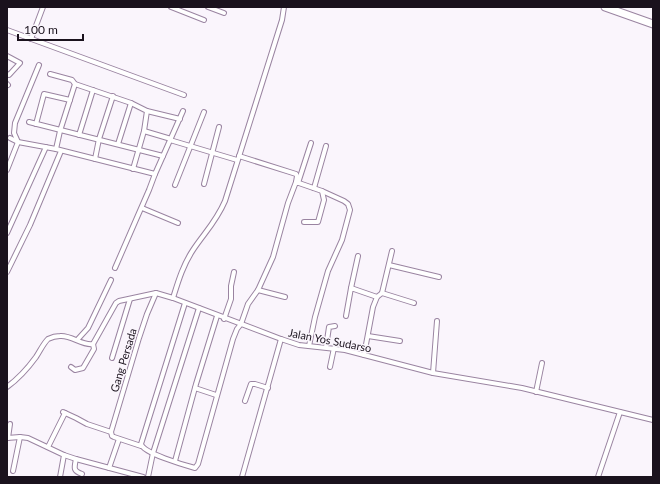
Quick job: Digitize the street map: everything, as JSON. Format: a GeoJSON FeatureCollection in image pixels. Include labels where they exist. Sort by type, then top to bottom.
{"type":"FeatureCollection","features":[{"type":"Feature","properties":{"kind":"highway"},"geometry":{"type":"LineString","coordinates":[[605,7],[653,24]]}},
{"type":"Feature","properties":{"kind":"street"},"geometry":{"type":"LineString","coordinates":[[31,39],[43,7]]}},
{"type":"Feature","properties":{"kind":"street"},"geometry":{"type":"LineString","coordinates":[[171,7],[204,20]]}},
{"type":"Feature","properties":{"kind":"street"},"geometry":{"type":"LineString","coordinates":[[208,7],[224,13]]}},
{"type":"Feature","properties":{"kind":"street"},"geometry":{"type":"LineString","coordinates":[[173,298],[184,265],[192,251],[219,214],[225,201],[282,20],[284,7]]}},
{"type":"Feature","properties":{"kind":"street"},"geometry":{"type":"LineString","coordinates":[[7,30],[184,94]]}},
{"type":"Feature","properties":{"kind":"street"},"geometry":{"type":"LineString","coordinates":[[7,56],[20,63],[9,75],[7,74]]}},
{"type":"Feature","properties":{"kind":"street"},"geometry":{"type":"LineString","coordinates":[[7,170],[18,142],[14,133],[15,123],[39,65]]}},
{"type":"Feature","properties":{"kind":"street"},"geometry":{"type":"LineString","coordinates":[[50,74],[72,80],[75,84],[113,96],[148,111],[180,119]]}},
{"type":"Feature","properties":{"kind":"street"},"geometry":{"type":"LineString","coordinates":[[56,149],[60,131],[75,84]]}},
{"type":"Feature","properties":{"kind":"street"},"geometry":{"type":"LineString","coordinates":[[79,135],[93,90]]}},
{"type":"Feature","properties":{"kind":"street"},"geometry":{"type":"LineString","coordinates":[[36,124],[44,94],[70,100]]}},
{"type":"Feature","properties":{"kind":"street"},"geometry":{"type":"LineString","coordinates":[[95,159],[99,140],[113,96]]}},
{"type":"Feature","properties":{"kind":"street"},"geometry":{"type":"LineString","coordinates":[[118,144],[131,103]]}},
{"type":"Feature","properties":{"kind":"street"},"geometry":{"type":"LineString","coordinates":[[133,169],[148,111]]}},
{"type":"Feature","properties":{"kind":"street"},"geometry":{"type":"LineString","coordinates":[[115,268],[183,111]]}},
{"type":"Feature","properties":{"kind":"street"},"geometry":{"type":"LineString","coordinates":[[175,185],[204,112]]}},
{"type":"Feature","properties":{"kind":"street"},"geometry":{"type":"LineString","coordinates":[[29,122],[163,156]]}},
{"type":"Feature","properties":{"kind":"street"},"geometry":{"type":"LineString","coordinates":[[204,184],[219,127]]}},
{"type":"Feature","properties":{"kind":"street"},"geometry":{"type":"LineString","coordinates":[[144,130],[190,147],[296,174],[297,182]]}},
{"type":"Feature","properties":{"kind":"street"},"geometry":{"type":"LineString","coordinates":[[10,138],[18,142],[56,149],[155,174]]}},
{"type":"Feature","properties":{"kind":"street"},"geometry":{"type":"LineString","coordinates":[[48,447],[64,413],[87,424],[111,432],[112,436],[141,446],[153,453],[195,468],[196,467],[233,339],[241,324],[248,304],[258,290],[273,257],[288,203],[311,142]]}},
{"type":"Feature","properties":{"kind":"street"},"geometry":{"type":"LineString","coordinates":[[314,188],[326,146]]}},
{"type":"Feature","properties":{"kind":"street"},"geometry":{"type":"LineString","coordinates":[[7,233],[46,147]]}},
{"type":"Feature","properties":{"kind":"street"},"geometry":{"type":"LineString","coordinates":[[7,272],[30,225],[61,151]]}},
{"type":"Feature","properties":{"kind":"street"},"geometry":{"type":"LineString","coordinates":[[297,182],[344,201],[348,204],[350,210],[342,240],[327,276],[315,317],[309,346]]}},
{"type":"Feature","properties":{"kind":"street"},"geometry":{"type":"LineString","coordinates":[[304,222],[318,222],[324,200],[322,191]]}},
{"type":"Feature","properties":{"kind":"street"},"geometry":{"type":"LineString","coordinates":[[142,208],[178,223]]}},
{"type":"Feature","properties":{"kind":"street"},"geometry":{"type":"LineString","coordinates":[[364,355],[373,307],[377,297],[382,293],[392,251]]}},
{"type":"Feature","properties":{"kind":"street"},"geometry":{"type":"LineString","coordinates":[[346,316],[358,256]]}},
{"type":"Feature","properties":{"kind":"street"},"geometry":{"type":"LineString","coordinates":[[389,265],[439,277]]}},
{"type":"Feature","properties":{"kind":"street"},"geometry":{"type":"LineString","coordinates":[[224,318],[231,299],[231,284],[234,272]]}},
{"type":"Feature","properties":{"kind":"street"},"geometry":{"type":"LineString","coordinates":[[78,340],[88,328],[111,280]]}},
{"type":"Feature","properties":{"kind":"street"},"geometry":{"type":"LineString","coordinates":[[351,288],[377,297]]}},
{"type":"Feature","properties":{"kind":"street"},"geometry":{"type":"LineString","coordinates":[[258,290],[286,297]]}},
{"type":"Feature","properties":{"kind":"street","name":"Jalan Yos Sudarso"},"geometry":{"type":"LineString","coordinates":[[71,368],[75,370],[83,368],[94,350],[93,344],[116,303],[119,301],[156,293],[281,339],[299,344],[334,348],[433,373],[522,388],[653,420]]}},
{"type":"Feature","properties":{"kind":"street","name":"Gang Persada"},"geometry":{"type":"LineString","coordinates":[[111,432],[139,338],[156,293]]}},
{"type":"Feature","properties":{"kind":"street"},"geometry":{"type":"LineString","coordinates":[[382,293],[414,303]]}},
{"type":"Feature","properties":{"kind":"street"},"geometry":{"type":"LineString","coordinates":[[112,358],[130,299]]}},
{"type":"Feature","properties":{"kind":"street"},"geometry":{"type":"LineString","coordinates":[[141,446],[185,303]]}},
{"type":"Feature","properties":{"kind":"street"},"geometry":{"type":"LineString","coordinates":[[148,477],[153,453],[199,308]]}},
{"type":"Feature","properties":{"kind":"street"},"geometry":{"type":"LineString","coordinates":[[175,461],[195,386],[217,316]]}},
{"type":"Feature","properties":{"kind":"street"},"geometry":{"type":"LineString","coordinates":[[433,373],[437,321]]}},
{"type":"Feature","properties":{"kind":"street"},"geometry":{"type":"LineString","coordinates":[[326,348],[329,327],[335,326]]}},
{"type":"Feature","properties":{"kind":"street"},"geometry":{"type":"LineString","coordinates":[[7,386],[14,382],[30,364],[45,343],[52,337],[66,336],[93,344]]}},
{"type":"Feature","properties":{"kind":"street"},"geometry":{"type":"LineString","coordinates":[[368,336],[400,341]]}},
{"type":"Feature","properties":{"kind":"street"},"geometry":{"type":"LineString","coordinates":[[242,477],[281,339]]}},
{"type":"Feature","properties":{"kind":"street"},"geometry":{"type":"LineString","coordinates":[[330,367],[334,348]]}},
{"type":"Feature","properties":{"kind":"street"},"geometry":{"type":"LineString","coordinates":[[536,392],[542,363]]}},
{"type":"Feature","properties":{"kind":"street"},"geometry":{"type":"LineString","coordinates":[[245,401],[251,384],[268,388]]}},
{"type":"Feature","properties":{"kind":"street"},"geometry":{"type":"LineString","coordinates":[[195,386],[217,394]]}},
{"type":"Feature","properties":{"kind":"street"},"geometry":{"type":"LineString","coordinates":[[598,477],[620,412]]}},
{"type":"Feature","properties":{"kind":"street"},"geometry":{"type":"LineString","coordinates":[[10,424],[8,438],[20,437],[31,439],[64,455],[143,477]]}},
{"type":"Feature","properties":{"kind":"street"},"geometry":{"type":"LineString","coordinates":[[13,471],[20,437]]}},
{"type":"Feature","properties":{"kind":"street"},"geometry":{"type":"LineString","coordinates":[[109,468],[119,439]]}},
{"type":"Feature","properties":{"kind":"street"},"geometry":{"type":"LineString","coordinates":[[60,477],[64,455]]}},
{"type":"Feature","properties":{"kind":"street"},"geometry":{"type":"LineString","coordinates":[[76,459],[74,468],[76,472],[82,474]]}}]}
